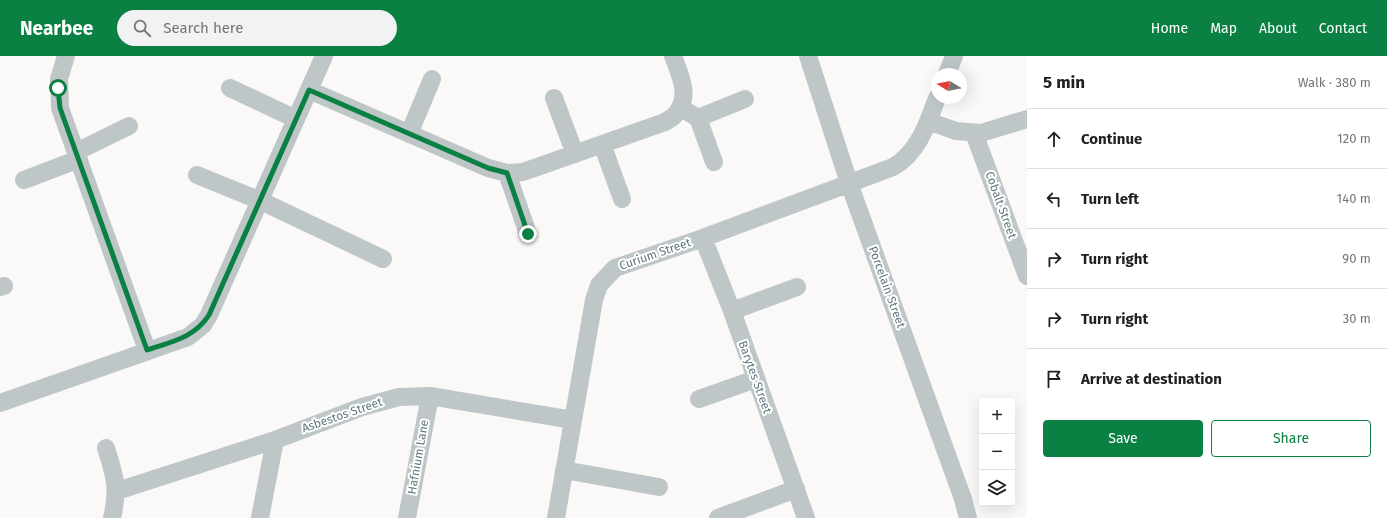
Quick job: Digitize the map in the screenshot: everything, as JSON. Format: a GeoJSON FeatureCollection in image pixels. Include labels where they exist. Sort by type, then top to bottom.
{"type":"FeatureCollection","features":[{"type":"Feature","properties":{"kind":"street"},"geometry":{"type":"LineString","coordinates":[[66,56],[59,79],[59,99],[77,155],[147,350]]}},
{"type":"Feature","properties":{"kind":"street"},"geometry":{"type":"LineString","coordinates":[[0,403],[147,350],[188,337],[203,326],[261,201],[324,56]]}},
{"type":"Feature","properties":{"kind":"street"},"geometry":{"type":"LineString","coordinates":[[309,90],[488,168],[507,173],[523,172],[665,122],[674,117],[684,103],[684,89],[673,56]]}},
{"type":"Feature","properties":{"kind":"street","name":"Porcelain Street"},"geometry":{"type":"LineString","coordinates":[[808,56],[849,183],[963,499],[968,518]]}},
{"type":"Feature","properties":{"kind":"street"},"geometry":{"type":"LineString","coordinates":[[949,68],[954,56]]}},
{"type":"Feature","properties":{"kind":"street"},"geometry":{"type":"LineString","coordinates":[[409,134],[432,79]]}},
{"type":"Feature","properties":{"kind":"street"},"geometry":{"type":"LineString","coordinates":[[230,88],[296,119]]}},
{"type":"Feature","properties":{"kind":"street"},"geometry":{"type":"LineString","coordinates":[[554,98],[575,154]]}},
{"type":"Feature","properties":{"kind":"street"},"geometry":{"type":"LineString","coordinates":[[698,118],[745,99]]}},
{"type":"Feature","properties":{"kind":"street","name":"Curium Street"},"geometry":{"type":"LineString","coordinates":[[556,518],[594,300],[599,284],[603,279],[615,268],[630,261],[703,238],[900,163],[919,140],[935,104]]}},
{"type":"Feature","properties":{"kind":"street"},"geometry":{"type":"LineString","coordinates":[[681,108],[698,118],[714,162]]}},
{"type":"Feature","properties":{"kind":"street"},"geometry":{"type":"LineString","coordinates":[[928,121],[956,131],[974,133],[987,132],[1027,119]]}},
{"type":"Feature","properties":{"kind":"street"},"geometry":{"type":"LineString","coordinates":[[24,180],[77,155],[129,126]]}},
{"type":"Feature","properties":{"kind":"street","name":"Cobalt Street"},"geometry":{"type":"LineString","coordinates":[[974,133],[1027,276]]}},
{"type":"Feature","properties":{"kind":"street"},"geometry":{"type":"LineString","coordinates":[[602,144],[622,199]]}},
{"type":"Feature","properties":{"kind":"street"},"geometry":{"type":"LineString","coordinates":[[507,173],[528,234]]}},
{"type":"Feature","properties":{"kind":"street"},"geometry":{"type":"LineString","coordinates":[[197,175],[261,201],[355,244],[383,259]]}},
{"type":"Feature","properties":{"kind":"street","name":"Barytes Street"},"geometry":{"type":"LineString","coordinates":[[703,238],[732,311],[806,518]]}},
{"type":"Feature","properties":{"kind":"street"},"geometry":{"type":"LineString","coordinates":[[732,311],[797,287]]}},
{"type":"Feature","properties":{"kind":"street"},"geometry":{"type":"LineString","coordinates":[[699,399],[756,379]]}},
{"type":"Feature","properties":{"kind":"street","name":"Asbestos Street"},"geometry":{"type":"LineString","coordinates":[[117,491],[275,440],[399,396],[430,396],[573,420]]}},
{"type":"Feature","properties":{"kind":"street","name":"Hafnium Lane"},"geometry":{"type":"LineString","coordinates":[[407,518],[430,396]]}},
{"type":"Feature","properties":{"kind":"street"},"geometry":{"type":"LineString","coordinates":[[260,518],[275,440]]}},
{"type":"Feature","properties":{"kind":"street"},"geometry":{"type":"LineString","coordinates":[[106,448],[115,474],[117,491],[112,518]]}},
{"type":"Feature","properties":{"kind":"street"},"geometry":{"type":"LineString","coordinates":[[564,470],[659,487]]}},
{"type":"Feature","properties":{"kind":"street"},"geometry":{"type":"LineString","coordinates":[[718,518],[796,489]]}},
{"type":"Feature","properties":{"kind":"route"},"geometry":{"type":"LineString","coordinates":[[58,88],[60,108],[147,350],[188,337],[203,326],[261,201],[309,90],[488,168],[507,173],[528,234]]}}]}
